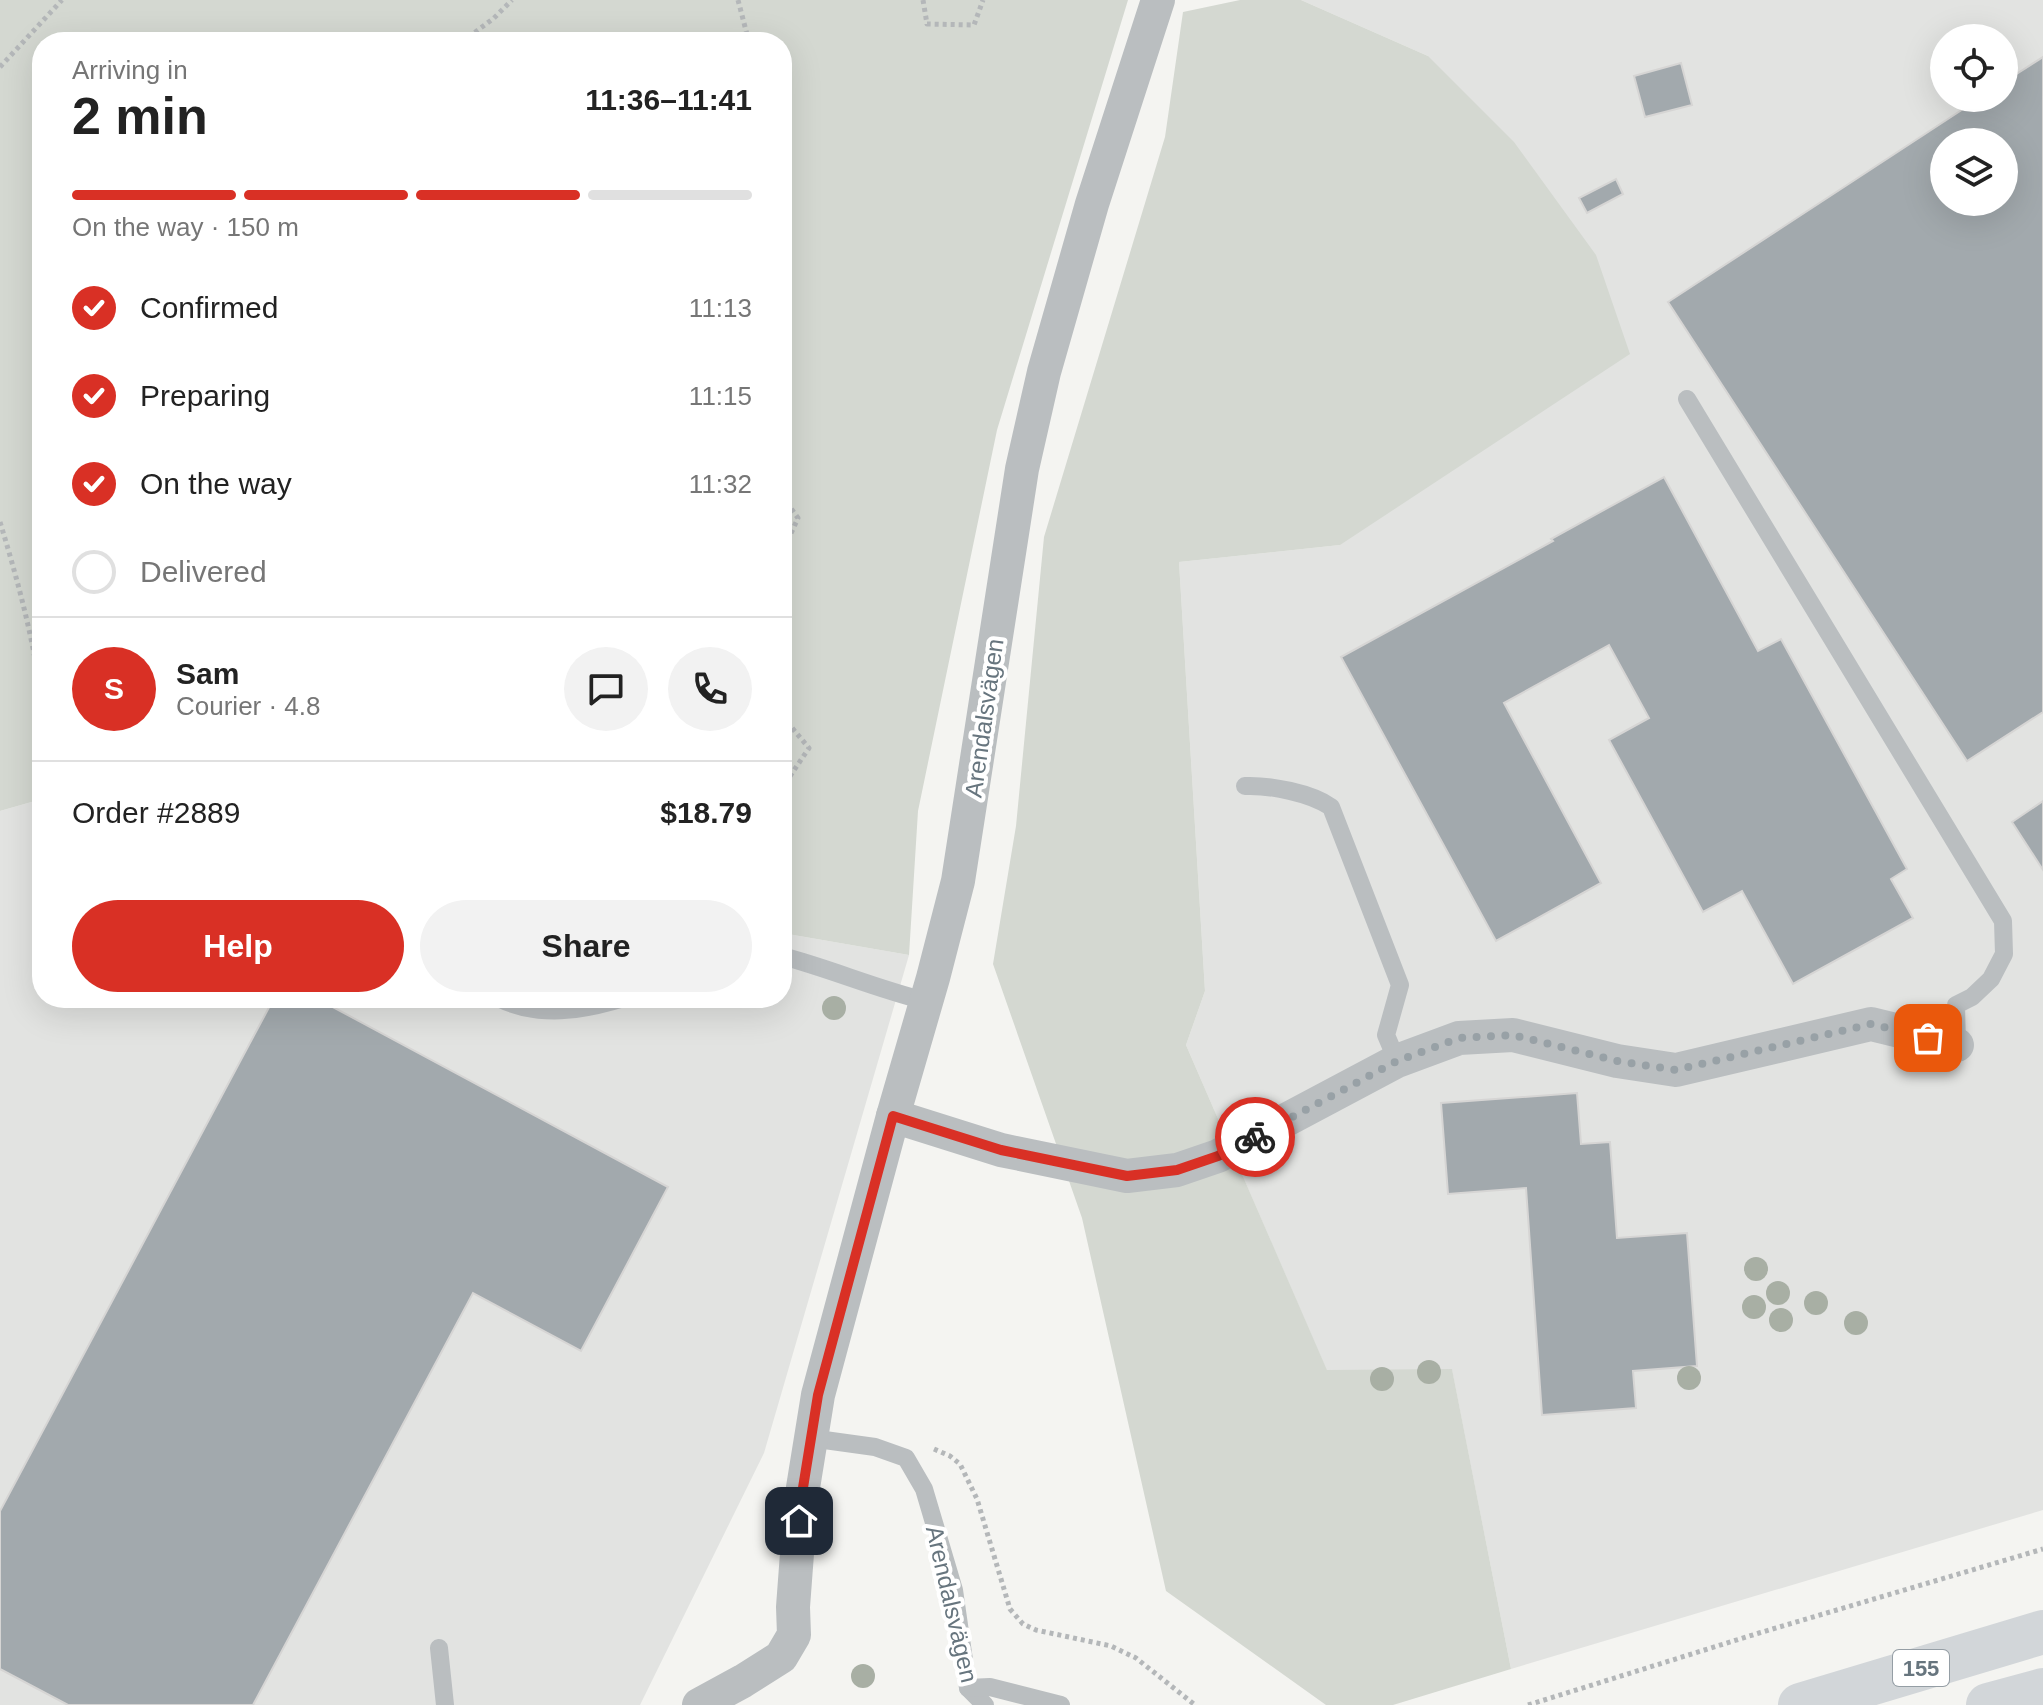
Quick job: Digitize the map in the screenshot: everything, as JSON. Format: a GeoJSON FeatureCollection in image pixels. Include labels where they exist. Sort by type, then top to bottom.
{"type":"FeatureCollection","features":[{"type":"Feature","properties":{"kind":"main road","name":"155"},"geometry":{"type":"LineString","coordinates":[[1800,1705],[2043,1632]]}},
{"type":"Feature","properties":{"kind":"main road"},"geometry":{"type":"LineString","coordinates":[[1988,1705],[2043,1690]]}},
{"type":"Feature","properties":{"kind":"street","name":"Arendalsvägen"},"geometry":{"type":"LineString","coordinates":[[699,1705],[781,1657],[794,1635],[793,1607],[801,1500],[810,1438],[822,1381],[958,881],[1020,484],[1044,372],[1092,204],[1158,0]]}},
{"type":"Feature","properties":{"kind":"street"},"geometry":{"type":"LineString","coordinates":[[893,1116],[1001,1150],[1127,1176],[1177,1170],[1218,1156],[1397,1061],[1459,1038],[1513,1035],[1617,1061],[1676,1070],[1871,1024],[1957,1045]]}},
{"type":"Feature","properties":{"kind":"lane"},"geometry":{"type":"LineString","coordinates":[[1687,399],[2003,921],[2004,954],[1991,979],[1972,997],[1956,1005],[1957,1045]]}},
{"type":"Feature","properties":{"kind":"lane"},"geometry":{"type":"LineString","coordinates":[[1245,786],[1262,785],[1320,799],[1331,807],[1400,985],[1386,1035],[1397,1061]]}},
{"type":"Feature","properties":{"kind":"lane"},"geometry":{"type":"LineString","coordinates":[[792,959],[926,1001]]}},
{"type":"Feature","properties":{"kind":"lane"},"geometry":{"type":"LineString","coordinates":[[524,1008],[561,1011],[584,1008]]}},
{"type":"Feature","properties":{"kind":"lane"},"geometry":{"type":"LineString","coordinates":[[810,1438],[875,1447],[906,1458]]}},
{"type":"Feature","properties":{"kind":"lane","name":"Arendalsvägen"},"geometry":{"type":"LineString","coordinates":[[906,1458],[924,1489],[954,1590],[967,1699],[985,1705]]}},
{"type":"Feature","properties":{"kind":"lane"},"geometry":{"type":"LineString","coordinates":[[439,1648],[445,1705]]}},
{"type":"Feature","properties":{"kind":"lane"},"geometry":{"type":"LineString","coordinates":[[967,1699],[990,1687],[1061,1705]]}},
{"type":"Feature","properties":{"kind":"lane"},"geometry":{"type":"LineString","coordinates":[[967,1699],[1003,1705]]}},
{"type":"Feature","properties":{"kind":"path"},"geometry":{"type":"LineString","coordinates":[[32,32],[62,0]]}},
{"type":"Feature","properties":{"kind":"path"},"geometry":{"type":"LineString","coordinates":[[475,32],[512,0]]}},
{"type":"Feature","properties":{"kind":"path"},"geometry":{"type":"LineString","coordinates":[[738,0],[746,32]]}},
{"type":"Feature","properties":{"kind":"path"},"geometry":{"type":"LineString","coordinates":[[923,0],[927,24],[974,25],[983,0]]}},
{"type":"Feature","properties":{"kind":"path"},"geometry":{"type":"LineString","coordinates":[[0,67],[32,32]]}},
{"type":"Feature","properties":{"kind":"path"},"geometry":{"type":"LineString","coordinates":[[792,510],[798,518],[792,531]]}},
{"type":"Feature","properties":{"kind":"path"},"geometry":{"type":"LineString","coordinates":[[0,522],[32,646]]}},
{"type":"Feature","properties":{"kind":"path"},"geometry":{"type":"LineString","coordinates":[[792,728],[809,748],[792,773]]}},
{"type":"Feature","properties":{"kind":"path"},"geometry":{"type":"LineString","coordinates":[[906,1458],[934,1449],[960,1464],[977,1499],[1010,1609],[1023,1624],[1036,1630],[1111,1646],[1136,1658],[1195,1705]]}},
{"type":"Feature","properties":{"kind":"path"},"geometry":{"type":"LineString","coordinates":[[1528,1705],[2043,1549]]}},
{"type":"Feature","properties":{"kind":"shaded area"},"geometry":{"type":"Polygon","coordinates":[[[0,0],[1128,0],[997,430],[918,811],[909,955],[792,935],[792,32],[32,32],[32,802],[0,811],[0,0]]]}},
{"type":"Feature","properties":{"kind":"shaded area"},"geometry":{"type":"Polygon","coordinates":[[[1240,0],[1301,0],[1428,56],[1514,142],[1596,255],[1630,354],[1340,545],[1179,562],[1205,991],[1186,1045],[1327,1370],[1452,1369],[1511,1669],[1393,1705],[1326,1705],[1166,1591],[1082,1218],[993,964],[1016,826],[1044,537],[1165,137],[1183,12],[1240,0]]]}},
{"type":"Feature","properties":{"kind":"shaded area"},"geometry":{"type":"Polygon","coordinates":[[[1301,0],[2043,0],[2043,1510],[1511,1669],[1452,1370],[1327,1371],[1186,1045],[1205,991],[1179,562],[1340,545],[1428,56],[1301,0]]]}},
{"type":"Feature","properties":{"kind":"shaded area"},"geometry":{"type":"Polygon","coordinates":[[[32,802],[32,1008],[792,1008],[792,935],[909,955],[764,1453],[640,1705],[0,1705],[0,811],[32,802]]]}},
{"type":"Feature","properties":{"kind":"building"},"geometry":{"type":"Polygon","coordinates":[[[2043,57],[2043,712],[1967,761],[1668,302],[1930,131],[1930,216],[2018,216],[2018,128],[1934,128],[1959,112],[2018,112],[2018,73],[2043,57]]]}},
{"type":"Feature","properties":{"kind":"building"},"geometry":{"type":"Polygon","coordinates":[[[1681,63],[1692,105],[1645,117],[1634,76],[1681,63]]]}},
{"type":"Feature","properties":{"kind":"building"},"geometry":{"type":"Polygon","coordinates":[[[1616,179],[1623,194],[1587,213],[1579,198],[1616,179]]]}},
{"type":"Feature","properties":{"kind":"building"},"geometry":{"type":"Polygon","coordinates":[[[1664,477],[1758,651],[1781,639],[1907,869],[1891,879],[1913,918],[1793,984],[1742,891],[1703,912],[1609,740],[1649,718],[1609,645],[1504,703],[1601,883],[1496,941],[1341,657],[1664,477]]]}},
{"type":"Feature","properties":{"kind":"building"},"geometry":{"type":"Polygon","coordinates":[[[2043,801],[2043,870],[2012,822],[2043,801]]]}},
{"type":"Feature","properties":{"kind":"building"},"geometry":{"type":"Polygon","coordinates":[[[269,1008],[335,1008],[668,1187],[581,1351],[473,1293],[253,1705],[68,1705],[0,1669],[0,1511],[269,1008]]]}},
{"type":"Feature","properties":{"kind":"building"},"geometry":{"type":"Polygon","coordinates":[[[1577,1093],[1581,1144],[1610,1142],[1617,1238],[1687,1233],[1697,1366],[1633,1371],[1636,1408],[1542,1415],[1526,1188],[1448,1194],[1441,1103],[1577,1093]]]}},
{"type":"Feature","properties":{"kind":"way so far"},"geometry":{"type":"LineString","coordinates":[[1255,1137],[1397,1061],[1459,1038],[1513,1035],[1617,1061],[1676,1070],[1871,1024],[1928,1038]]}},
{"type":"Feature","properties":{"kind":"route"},"geometry":{"type":"LineString","coordinates":[[799,1521],[818,1395],[893,1116],[1001,1150],[1127,1176],[1177,1170],[1218,1156],[1255,1137]]}}]}
